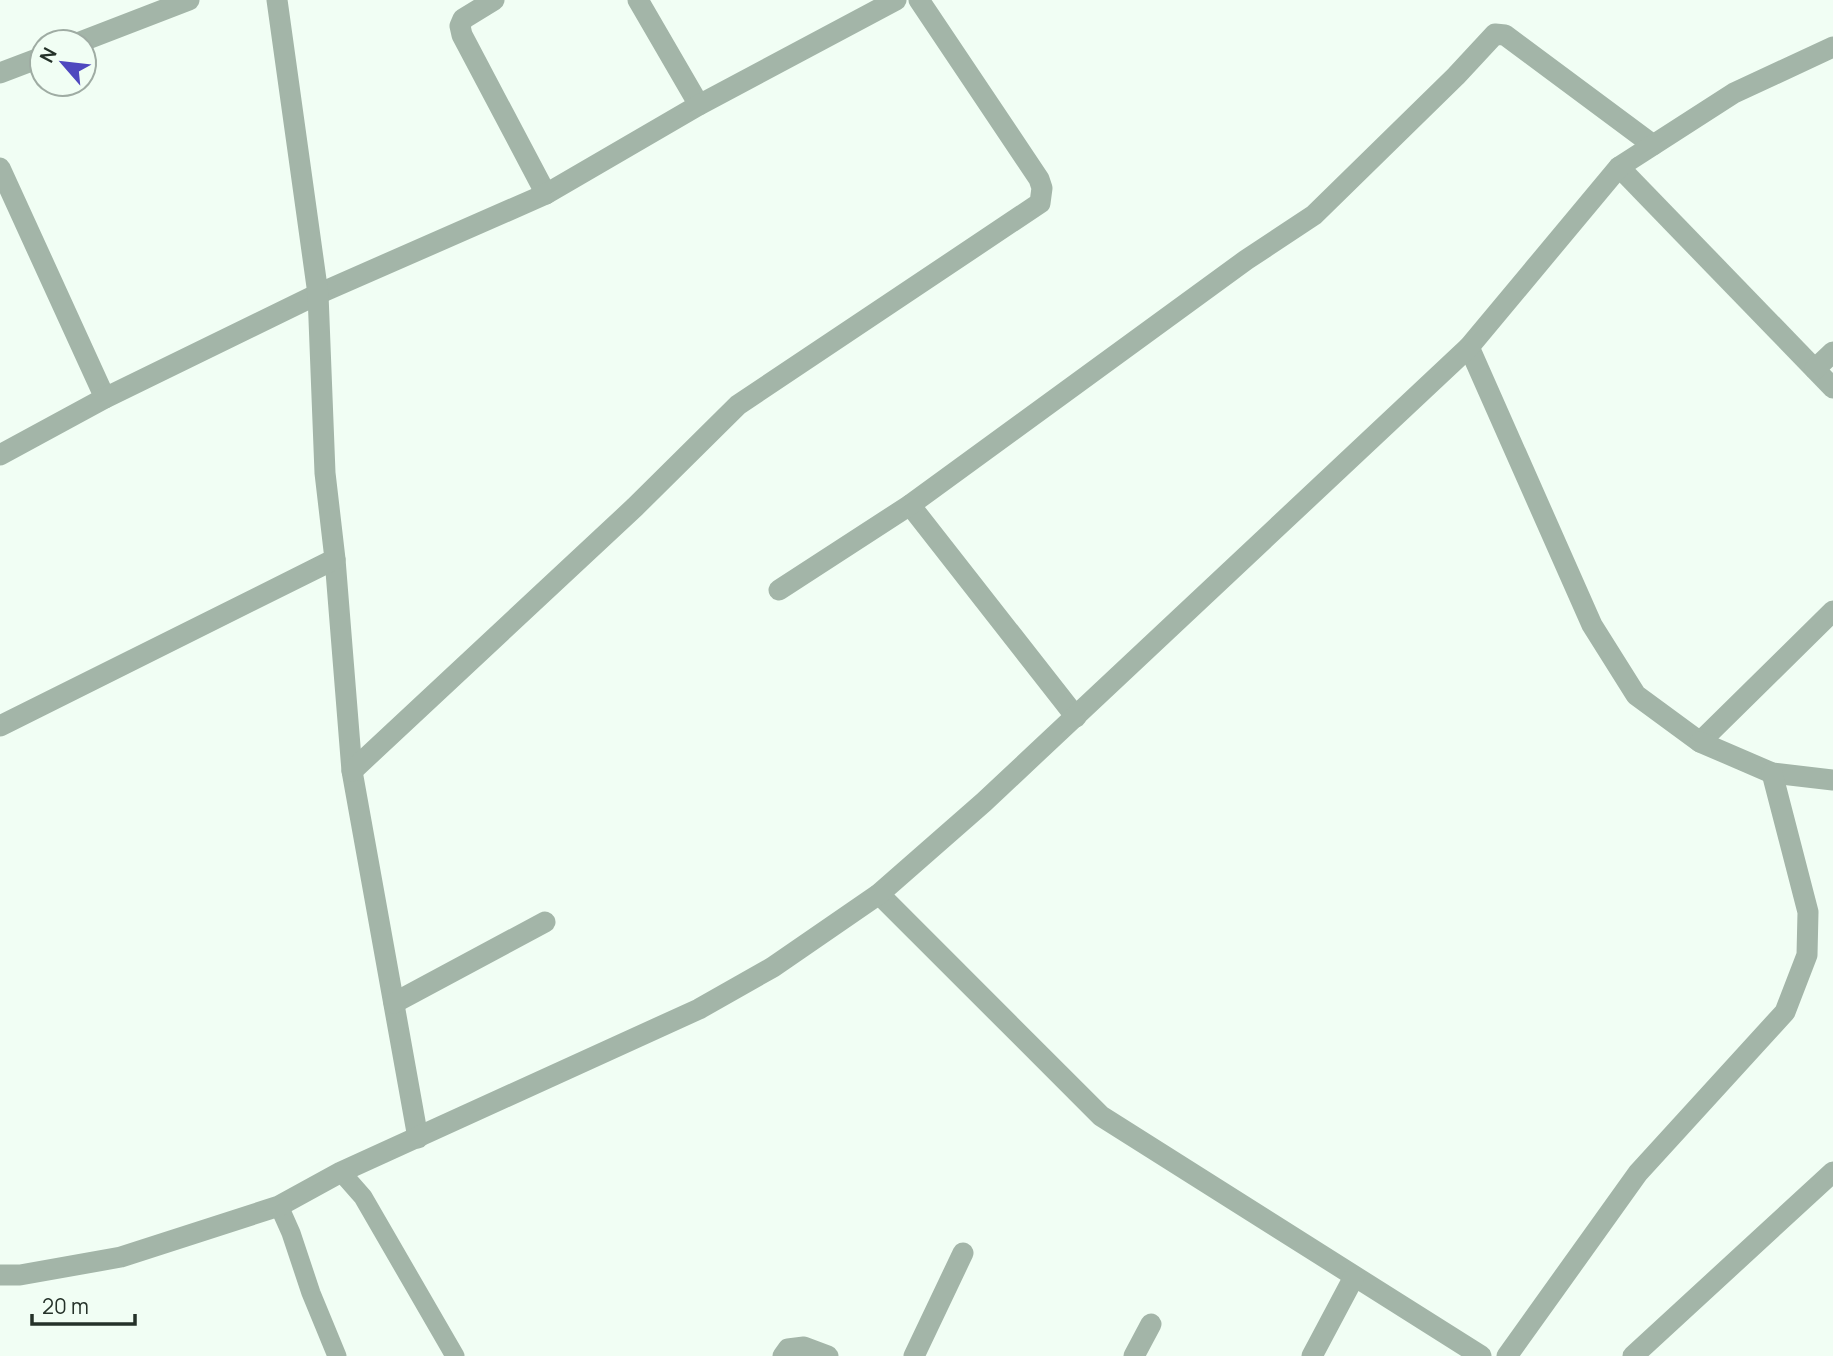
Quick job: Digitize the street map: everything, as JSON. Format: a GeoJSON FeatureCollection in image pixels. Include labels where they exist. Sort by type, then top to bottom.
{"type":"FeatureCollection","features":[{"type":"Feature","properties":{"kind":"street"},"geometry":{"type":"LineString","coordinates":[[98,35],[189,0]]}},
{"type":"Feature","properties":{"kind":"street"},"geometry":{"type":"LineString","coordinates":[[277,0],[318,294],[325,473],[335,559],[352,771],[418,1138]]}},
{"type":"Feature","properties":{"kind":"street"},"geometry":{"type":"LineString","coordinates":[[495,0],[463,19],[460,26],[462,35],[546,194]]}},
{"type":"Feature","properties":{"kind":"street"},"geometry":{"type":"LineString","coordinates":[[638,0],[699,105]]}},
{"type":"Feature","properties":{"kind":"street"},"geometry":{"type":"LineString","coordinates":[[0,456],[105,398],[318,294],[546,194],[699,105],[896,0]]}},
{"type":"Feature","properties":{"kind":"street"},"geometry":{"type":"LineString","coordinates":[[352,771],[635,507],[738,405],[1040,203],[1042,188],[1039,179],[919,0]]}},
{"type":"Feature","properties":{"kind":"street"},"geometry":{"type":"LineString","coordinates":[[779,590],[910,505],[1246,260],[1314,215],[1456,76],[1495,34],[1505,35],[1653,145]]}},
{"type":"Feature","properties":{"kind":"street"},"geometry":{"type":"LineString","coordinates":[[0,1275],[20,1275],[121,1257],[279,1206],[341,1172],[699,1009],[773,967],[878,894],[984,802],[1469,347],[1619,167],[1734,93],[1833,47]]}},
{"type":"Feature","properties":{"kind":"street"},"geometry":{"type":"LineString","coordinates":[[0,73],[28,62]]}},
{"type":"Feature","properties":{"kind":"street"},"geometry":{"type":"LineString","coordinates":[[1619,167],[1833,388]]}},
{"type":"Feature","properties":{"kind":"street"},"geometry":{"type":"LineString","coordinates":[[0,168],[105,398]]}},
{"type":"Feature","properties":{"kind":"street"},"geometry":{"type":"LineString","coordinates":[[1469,347],[1592,625],[1636,695],[1700,742],[1772,773],[1833,780]]}},
{"type":"Feature","properties":{"kind":"street"},"geometry":{"type":"LineString","coordinates":[[1815,369],[1833,352]]}},
{"type":"Feature","properties":{"kind":"street"},"geometry":{"type":"LineString","coordinates":[[910,505],[1076,717]]}},
{"type":"Feature","properties":{"kind":"street"},"geometry":{"type":"LineString","coordinates":[[0,726],[335,559]]}},
{"type":"Feature","properties":{"kind":"street"},"geometry":{"type":"LineString","coordinates":[[1700,742],[1833,611]]}},
{"type":"Feature","properties":{"kind":"street"},"geometry":{"type":"LineString","coordinates":[[1507,1356],[1638,1173],[1785,1013],[1807,955],[1808,912],[1772,773]]}},
{"type":"Feature","properties":{"kind":"street"},"geometry":{"type":"LineString","coordinates":[[878,894],[1101,1116],[1481,1356]]}},
{"type":"Feature","properties":{"kind":"street"},"geometry":{"type":"LineString","coordinates":[[394,1003],[545,922]]}},
{"type":"Feature","properties":{"kind":"street"},"geometry":{"type":"LineString","coordinates":[[1633,1356],[1833,1172]]}},
{"type":"Feature","properties":{"kind":"street"},"geometry":{"type":"LineString","coordinates":[[914,1356],[963,1253]]}},
{"type":"Feature","properties":{"kind":"street"},"geometry":{"type":"LineString","coordinates":[[1312,1356],[1354,1277]]}},
{"type":"Feature","properties":{"kind":"street"},"geometry":{"type":"LineString","coordinates":[[1134,1356],[1151,1324]]}},
{"type":"Feature","properties":{"kind":"street"},"geometry":{"type":"LineString","coordinates":[[783,1356],[788,1349],[804,1347],[828,1356]]}},
{"type":"Feature","properties":{"kind":"lane"},"geometry":{"type":"LineString","coordinates":[[341,1172],[363,1197],[455,1356]]}},
{"type":"Feature","properties":{"kind":"lane"},"geometry":{"type":"LineString","coordinates":[[279,1206],[337,1356]]}}]}
